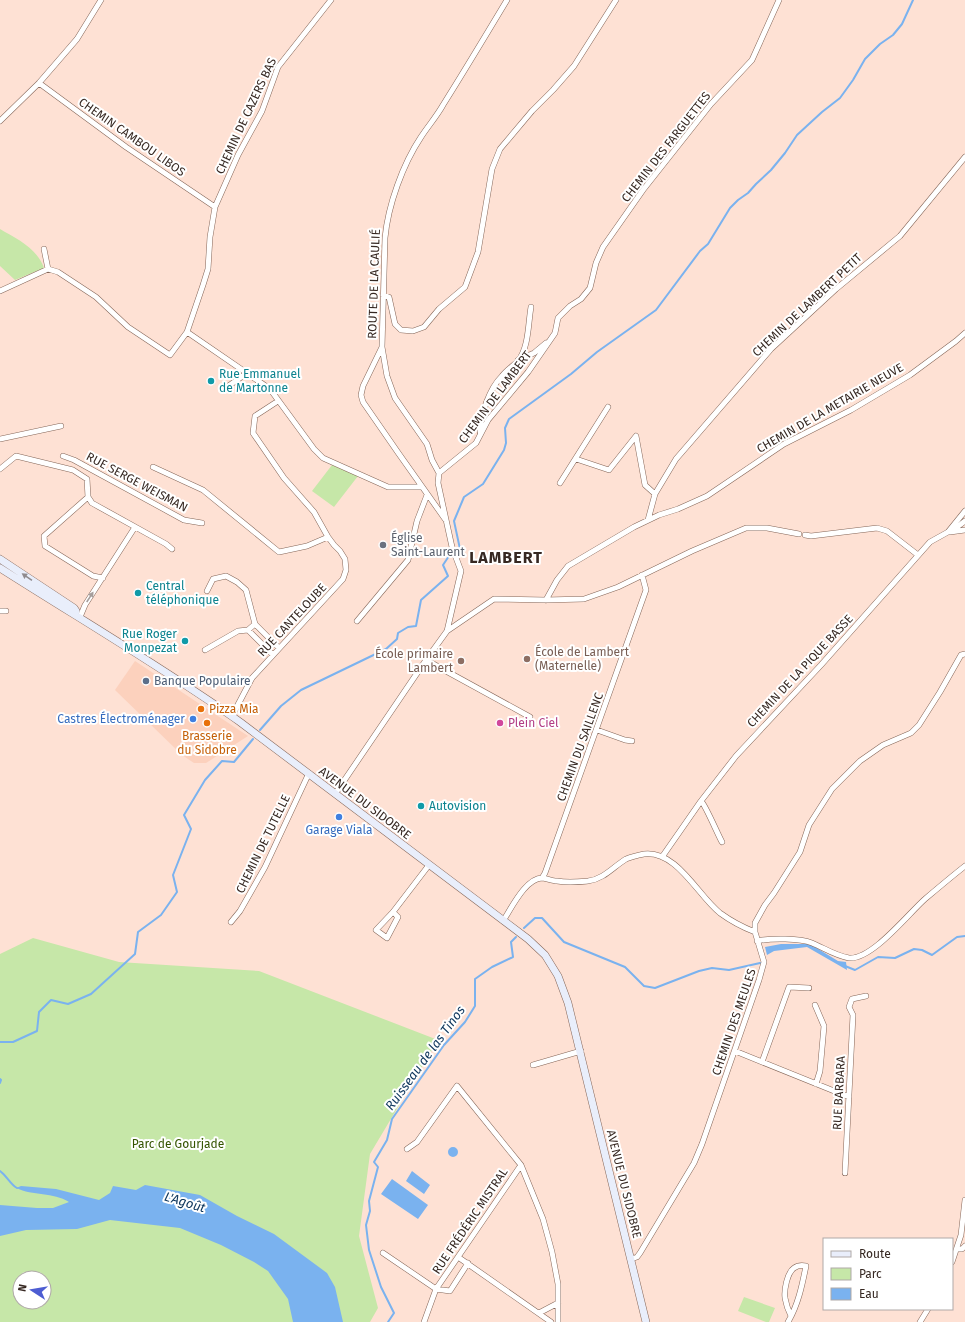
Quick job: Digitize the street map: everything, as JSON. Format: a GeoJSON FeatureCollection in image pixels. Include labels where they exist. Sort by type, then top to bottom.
{"type":"FeatureCollection","features":[{"type":"Feature","properties":{"kind":"main road","name":"AVENUE DU SIDOBRE"},"geometry":{"type":"LineString","coordinates":[[0,559],[74,608],[80,618]]}},
{"type":"Feature","properties":{"kind":"main road","name":"AVENUE DU SIDOBRE"},"geometry":{"type":"LineString","coordinates":[[0,568],[232,716],[528,939],[545,955],[558,976],[568,1003],[581,1051],[646,1322]]}},
{"type":"Feature","properties":{"kind":"street"},"geometry":{"type":"LineString","coordinates":[[0,121],[39,83],[77,40],[101,0]]}},
{"type":"Feature","properties":{"kind":"street","name":"CHEMIN DE CAZERS BAS"},"geometry":{"type":"LineString","coordinates":[[48,269],[58,272],[96,297],[128,326],[170,355],[187,332],[208,269],[210,237],[215,207],[238,155],[262,111],[278,67],[330,0]]}},
{"type":"Feature","properties":{"kind":"street","name":"ROUTE DE LA CAULIÉ"},"geometry":{"type":"LineString","coordinates":[[447,522],[363,402],[361,395],[363,386],[382,347],[386,226],[396,192],[405,168],[420,138],[442,107],[507,0]]}},
{"type":"Feature","properties":{"kind":"street"},"geometry":{"type":"LineString","coordinates":[[383,295],[389,297],[395,324],[401,330],[413,330],[424,327],[439,309],[465,287],[478,252],[492,169],[500,149],[532,111],[574,66],[616,0]]}},
{"type":"Feature","properties":{"kind":"street","name":"CHEMIN DES FARGUETTES"},"geometry":{"type":"LineString","coordinates":[[570,306],[580,300],[590,288],[596,264],[603,247],[643,190],[711,104],[752,60],[779,0]]}},
{"type":"Feature","properties":{"kind":"street","name":"CHEMIN CAMBOU LIBOS"},"geometry":{"type":"LineString","coordinates":[[39,83],[126,147],[215,207]]}},
{"type":"Feature","properties":{"kind":"street","name":"CHEMIN DE LAMBERT PETIT"},"geometry":{"type":"LineString","coordinates":[[648,520],[655,494],[676,459],[771,349],[836,289],[900,236],[965,157]]}},
{"type":"Feature","properties":{"kind":"street"},"geometry":{"type":"LineString","coordinates":[[0,291],[48,269],[44,249]]}},
{"type":"Feature","properties":{"kind":"street","name":"CHEMIN DE LAMBERT"},"geometry":{"type":"LineString","coordinates":[[439,473],[476,444],[488,420],[528,372],[555,333],[558,318],[570,306]]}},
{"type":"Feature","properties":{"kind":"street"},"geometry":{"type":"LineString","coordinates":[[518,360],[525,344],[531,307]]}},
{"type":"Feature","properties":{"kind":"street"},"geometry":{"type":"LineString","coordinates":[[187,332],[270,389],[314,449],[323,458],[388,487],[422,487]]}},
{"type":"Feature","properties":{"kind":"street","name":"CHEMIN DE LA METAIRIE NEUVE"},"geometry":{"type":"LineString","coordinates":[[546,600],[568,566],[648,520],[707,496],[784,444],[851,410],[910,375],[965,333]]}},
{"type":"Feature","properties":{"kind":"street"},"geometry":{"type":"LineString","coordinates":[[480,435],[481,420],[491,389],[518,360],[534,353],[551,340]]}},
{"type":"Feature","properties":{"kind":"street"},"geometry":{"type":"LineString","coordinates":[[382,347],[387,376],[395,398],[427,444],[432,460],[439,473],[438,484],[452,547],[461,571],[447,631]]}},
{"type":"Feature","properties":{"kind":"street"},"geometry":{"type":"LineString","coordinates":[[228,387],[247,373]]}},
{"type":"Feature","properties":{"kind":"street","name":"RUE CANTELOUBE"},"geometry":{"type":"LineString","coordinates":[[232,716],[252,678],[343,579],[346,570],[345,560],[340,551],[328,537],[314,512],[284,478],[253,433],[255,416],[278,401]]}},
{"type":"Feature","properties":{"kind":"street"},"geometry":{"type":"LineString","coordinates":[[560,483],[608,408]]}},
{"type":"Feature","properties":{"kind":"street"},"geometry":{"type":"LineString","coordinates":[[0,439],[61,426]]}},
{"type":"Feature","properties":{"kind":"street"},"geometry":{"type":"LineString","coordinates":[[576,459],[609,470],[636,436],[644,485],[655,494]]}},
{"type":"Feature","properties":{"kind":"street"},"geometry":{"type":"LineString","coordinates":[[0,469],[16,456],[73,470],[87,479]]}},
{"type":"Feature","properties":{"kind":"street","name":"RUE SERGE WEISMAN"},"geometry":{"type":"LineString","coordinates":[[63,456],[74,460],[184,520],[202,523]]}},
{"type":"Feature","properties":{"kind":"street"},"geometry":{"type":"LineString","coordinates":[[154,467],[203,490],[279,552],[308,546],[328,537]]}},
{"type":"Feature","properties":{"kind":"street"},"geometry":{"type":"LineString","coordinates":[[87,479],[97,473]]}},
{"type":"Feature","properties":{"kind":"street"},"geometry":{"type":"LineString","coordinates":[[87,479],[88,497],[92,504],[166,544],[172,549]]}},
{"type":"Feature","properties":{"kind":"street"},"geometry":{"type":"LineString","coordinates":[[357,621],[408,560],[417,521],[427,495]]}},
{"type":"Feature","properties":{"kind":"street"},"geometry":{"type":"LineString","coordinates":[[88,497],[44,536],[45,546],[93,576],[103,578]]}},
{"type":"Feature","properties":{"kind":"street","name":"CHEMIN DE LA PIQUE BASSE"},"geometry":{"type":"LineString","coordinates":[[662,857],[701,801],[736,756],[821,665],[930,542],[948,532],[965,511]]}},
{"type":"Feature","properties":{"kind":"street"},"geometry":{"type":"LineString","coordinates":[[948,532],[965,522]]}},
{"type":"Feature","properties":{"kind":"street"},"geometry":{"type":"LineString","coordinates":[[80,618],[85,605],[135,527]]}},
{"type":"Feature","properties":{"kind":"street"},"geometry":{"type":"LineString","coordinates":[[335,794],[447,631],[494,599],[584,599],[618,587],[692,551],[746,528],[767,528],[799,534]]}},
{"type":"Feature","properties":{"kind":"street"},"geometry":{"type":"LineString","coordinates":[[805,535],[811,536],[877,528],[887,531],[918,555]]}},
{"type":"Feature","properties":{"kind":"street"},"geometry":{"type":"LineString","coordinates":[[948,532],[965,530]]}},
{"type":"Feature","properties":{"kind":"street","name":"CHEMIN DU SAILLENC"},"geometry":{"type":"LineString","coordinates":[[542,878],[597,730],[646,590],[642,575]]}},
{"type":"Feature","properties":{"kind":"street"},"geometry":{"type":"LineString","coordinates":[[207,591],[213,578],[226,576],[237,582],[246,590],[255,624],[279,648]]}},
{"type":"Feature","properties":{"kind":"street"},"geometry":{"type":"LineString","coordinates":[[0,611],[6,611]]}},
{"type":"Feature","properties":{"kind":"street"},"geometry":{"type":"LineString","coordinates":[[205,650],[238,631],[248,630],[255,624]]}},
{"type":"Feature","properties":{"kind":"street"},"geometry":{"type":"LineString","coordinates":[[248,630],[273,655]]}},
{"type":"Feature","properties":{"kind":"street"},"geometry":{"type":"LineString","coordinates":[[503,921],[526,886],[533,881],[542,878],[572,883],[590,881],[606,876],[627,858],[645,854],[662,857],[678,867],[720,912],[739,926],[755,932],[755,923],[800,852],[809,825],[832,789],[860,761],[883,745],[911,733],[915,729],[940,692],[961,655],[965,654]]}},
{"type":"Feature","properties":{"kind":"street"},"geometry":{"type":"LineString","coordinates":[[426,660],[530,717]]}},
{"type":"Feature","properties":{"kind":"street"},"geometry":{"type":"LineString","coordinates":[[597,730],[632,741]]}},
{"type":"Feature","properties":{"kind":"street","name":"CHEMIN DE TUTELLE"},"geometry":{"type":"LineString","coordinates":[[231,922],[240,911],[265,867],[309,774]]}},
{"type":"Feature","properties":{"kind":"street"},"geometry":{"type":"LineString","coordinates":[[701,801],[704,804],[722,842]]}},
{"type":"Feature","properties":{"kind":"street"},"geometry":{"type":"LineString","coordinates":[[394,912],[398,917],[387,938],[376,930],[394,912],[429,865]]}},
{"type":"Feature","properties":{"kind":"street"},"geometry":{"type":"LineString","coordinates":[[758,941],[797,939],[811,942],[850,958],[861,956],[880,944],[924,900],[965,866]]}},
{"type":"Feature","properties":{"kind":"street","name":"CHEMIN DES MEULES"},"geometry":{"type":"LineString","coordinates":[[631,1258],[637,1257],[640,1253],[694,1163],[702,1144],[760,980],[764,962],[755,932]]}},
{"type":"Feature","properties":{"kind":"street"},"geometry":{"type":"LineString","coordinates":[[762,1062],[789,987],[809,988]]}},
{"type":"Feature","properties":{"kind":"street","name":"RUE BARBARA"},"geometry":{"type":"LineString","coordinates":[[845,1173],[853,1015],[849,1007],[852,999],[866,996]]}},
{"type":"Feature","properties":{"kind":"street"},"geometry":{"type":"LineString","coordinates":[[815,1005],[824,1026],[820,1071],[816,1084]]}},
{"type":"Feature","properties":{"kind":"street"},"geometry":{"type":"LineString","coordinates":[[533,1065],[581,1051]]}},
{"type":"Feature","properties":{"kind":"street"},"geometry":{"type":"LineString","coordinates":[[735,1051],[849,1097]]}},
{"type":"Feature","properties":{"kind":"street"},"geometry":{"type":"LineString","coordinates":[[407,1149],[417,1142],[457,1086],[521,1165],[543,1219],[552,1252],[558,1284],[558,1322]]}},
{"type":"Feature","properties":{"kind":"street","name":"RUE FRÉDÉRIC MISTRAL"},"geometry":{"type":"LineString","coordinates":[[424,1322],[436,1289],[521,1165]]}},
{"type":"Feature","properties":{"kind":"street"},"geometry":{"type":"LineString","coordinates":[[953,1259],[961,1235],[965,1200]]}},
{"type":"Feature","properties":{"kind":"street"},"geometry":{"type":"LineString","coordinates":[[957,1249],[962,1249],[965,1246]]}},
{"type":"Feature","properties":{"kind":"street","name":"RUE FRÉDÉRIC MISTRAL"},"geometry":{"type":"LineString","coordinates":[[383,1253],[436,1289],[450,1291],[468,1263]]}},
{"type":"Feature","properties":{"kind":"street"},"geometry":{"type":"LineString","coordinates":[[458,1257],[551,1322]]}},
{"type":"Feature","properties":{"kind":"street"},"geometry":{"type":"LineString","coordinates":[[788,1322],[791,1316],[800,1291],[806,1266],[799,1265],[793,1268],[785,1286],[784,1296],[791,1316]]}},
{"type":"Feature","properties":{"kind":"street"},"geometry":{"type":"LineString","coordinates":[[539,1313],[558,1303]]}},
{"type":"Feature","properties":{"kind":"street"},"geometry":{"type":"LineString","coordinates":[[920,1322],[927,1310]]}},
{"type":"Feature","properties":{"kind":"shaded area"},"geometry":{"type":"Polygon","coordinates":[[[135,661],[248,736],[206,763],[194,763],[182,755],[115,690],[135,661]]]}},
{"type":"Feature","properties":{"kind":"green space"},"geometry":{"type":"Polygon","coordinates":[[[0,229],[26,245],[37,255],[44,268],[15,280],[0,266],[0,229]]]}},
{"type":"Feature","properties":{"kind":"green space"},"geometry":{"type":"Polygon","coordinates":[[[332,465],[358,476],[334,507],[312,491],[332,465]]]}},
{"type":"Feature","properties":{"kind":"green space","name":"Parc de Gourjade"},"geometry":{"type":"Polygon","coordinates":[[[33,938],[119,962],[259,971],[438,1040],[370,1154],[359,1236],[378,1308],[370,1322],[0,1322],[0,954],[33,938]]]}},
{"type":"Feature","properties":{"kind":"green space"},"geometry":{"type":"Polygon","coordinates":[[[744,1297],[775,1308],[769,1322],[738,1311],[744,1297]]]}},
{"type":"Feature","properties":{"kind":"water"},"geometry":{"type":"Polygon","coordinates":[[[781,944],[810,944],[838,961],[846,962],[847,970],[807,947],[774,951],[767,955],[765,947],[781,944]]]}},
{"type":"Feature","properties":{"kind":"water"},"geometry":{"type":"Polygon","coordinates":[[[451,1147],[455,1147],[457,1148],[457,1156],[451,1157],[448,1154],[448,1150],[451,1147]]]}},
{"type":"Feature","properties":{"kind":"water"},"geometry":{"type":"Polygon","coordinates":[[[412,1171],[430,1185],[424,1194],[406,1181],[412,1171]]]}},
{"type":"Feature","properties":{"kind":"water"},"geometry":{"type":"Polygon","coordinates":[[[392,1179],[428,1205],[418,1219],[381,1194],[392,1179]]]}},
{"type":"Feature","properties":{"kind":"water","name":"L'Agoût"},"geometry":{"type":"Polygon","coordinates":[[[145,1185],[200,1195],[237,1216],[274,1234],[327,1273],[335,1287],[343,1322],[293,1322],[288,1299],[268,1271],[221,1245],[180,1228],[110,1220],[77,1229],[26,1230],[0,1236],[0,1205],[53,1208],[69,1202],[50,1195],[29,1192],[16,1188],[21,1186],[56,1189],[99,1200],[110,1193],[113,1186],[136,1190],[145,1185]]]}},
{"type":"Feature","properties":{"kind":"waterway"},"geometry":{"type":"LineString","coordinates":[[457,551],[460,549],[454,521],[464,497],[483,484],[504,450],[506,443],[505,428],[509,419],[571,374],[597,352],[656,310],[700,251],[708,244],[730,208],[748,193],[771,170],[797,135],[840,98],[853,80],[865,59],[880,44],[893,35],[902,24],[913,0]]}},
{"type":"Feature","properties":{"kind":"waterway"},"geometry":{"type":"LineString","coordinates":[[260,730],[281,706],[301,690],[386,649],[397,639],[398,633],[408,627],[416,626],[421,600],[448,576],[443,565],[449,556]]}},
{"type":"Feature","properties":{"kind":"waterway"},"geometry":{"type":"LineString","coordinates":[[0,1042],[13,1042],[37,1031],[39,1012],[51,1000],[68,1004],[91,994],[135,954],[138,932],[161,915],[177,892],[173,875],[191,829],[184,815],[205,780],[222,761],[234,762],[253,739]]}},
{"type":"Feature","properties":{"kind":"waterway","name":"Ruisseau de las Tinos"},"geometry":{"type":"LineString","coordinates":[[524,928],[535,918],[542,918],[564,942],[625,967],[644,986],[655,988],[699,971],[712,968],[729,970],[760,963]]}},
{"type":"Feature","properties":{"kind":"waterway","name":"Ruisseau de las Tinos"},"geometry":{"type":"LineString","coordinates":[[845,966],[855,970],[878,957],[895,958],[914,949],[922,950],[932,955],[957,937],[965,936]]}},
{"type":"Feature","properties":{"kind":"waterway","name":"Ruisseau de las Tinos"},"geometry":{"type":"LineString","coordinates":[[388,1322],[394,1313],[381,1287],[369,1250],[366,1225],[370,1211],[369,1201],[378,1167],[374,1162],[387,1140],[392,1119],[444,1045],[465,1022],[475,1006],[475,979],[492,967],[513,957],[511,942],[516,937]]}},
{"type":"Feature","properties":{"kind":"waterway"},"geometry":{"type":"LineString","coordinates":[[0,1079],[0,1083]]}},
{"type":"Feature","properties":{"kind":"waterway"},"geometry":{"type":"LineString","coordinates":[[0,1171],[17,1188]]}},
{"type":"Feature","properties":{"kind":"place","name":"Rue Emmanuel de Martonne"},"geometry":{"type":"Point","coordinates":[211,381]}},
{"type":"Feature","properties":{"kind":"place","name":"Église Saint-Laurent"},"geometry":{"type":"Point","coordinates":[383,545]}},
{"type":"Feature","properties":{"kind":"place","name":"Central téléphonique"},"geometry":{"type":"Point","coordinates":[138,593]}},
{"type":"Feature","properties":{"kind":"place","name":"Rue Roger Monpezat"},"geometry":{"type":"Point","coordinates":[185,641]}},
{"type":"Feature","properties":{"kind":"place","name":"École de Lambert (Maternelle)"},"geometry":{"type":"Point","coordinates":[527,659]}},
{"type":"Feature","properties":{"kind":"place","name":"École primaire Lambert"},"geometry":{"type":"Point","coordinates":[461,661]}},
{"type":"Feature","properties":{"kind":"place","name":"Banque Populaire"},"geometry":{"type":"Point","coordinates":[146,681]}},
{"type":"Feature","properties":{"kind":"place","name":"Pizza Mia"},"geometry":{"type":"Point","coordinates":[201,709]}},
{"type":"Feature","properties":{"kind":"place","name":"Castres Électroménager"},"geometry":{"type":"Point","coordinates":[193,719]}},
{"type":"Feature","properties":{"kind":"place","name":"Brasserie du Sidobre"},"geometry":{"type":"Point","coordinates":[207,723]}},
{"type":"Feature","properties":{"kind":"place","name":"Plein Ciel"},"geometry":{"type":"Point","coordinates":[500,723]}},
{"type":"Feature","properties":{"kind":"place","name":"Autovision"},"geometry":{"type":"Point","coordinates":[421,806]}},
{"type":"Feature","properties":{"kind":"place","name":"Garage Viala"},"geometry":{"type":"Point","coordinates":[339,817]}},
{"type":"Feature","properties":{"kind":"district","name":"LAMBERT"},"geometry":{"type":"Point","coordinates":[506,557]}}]}
